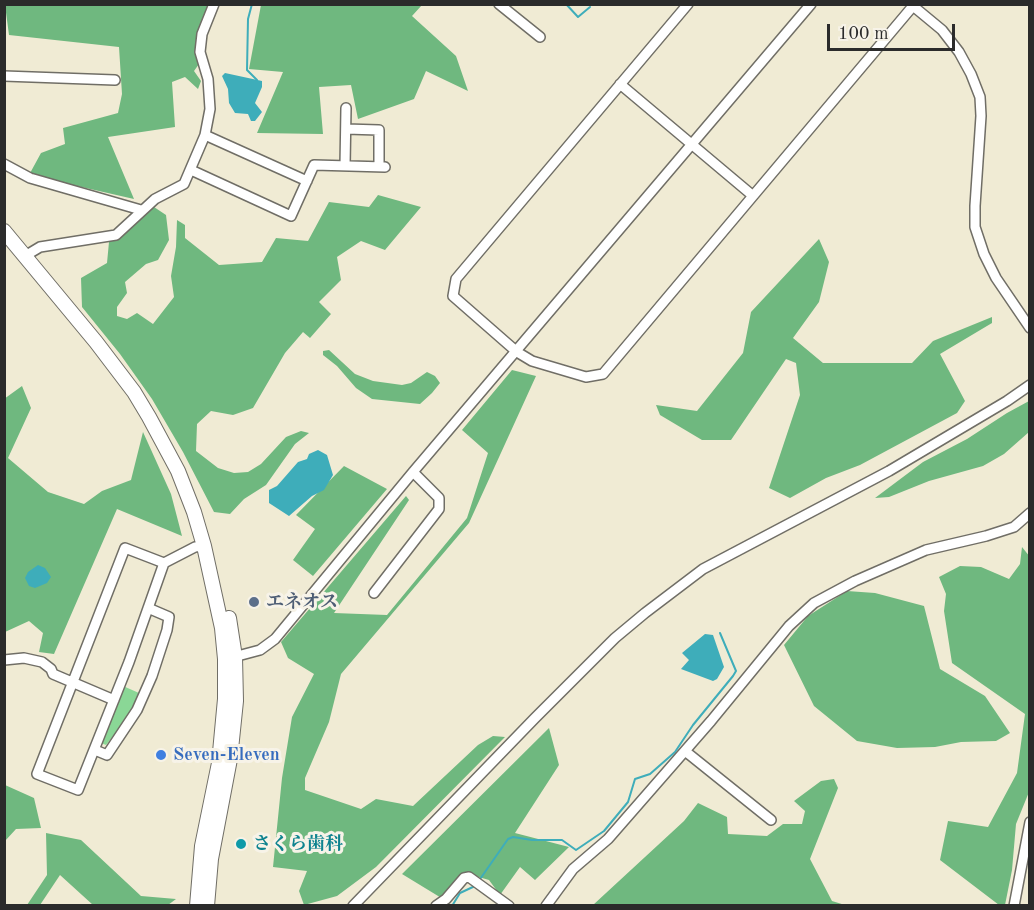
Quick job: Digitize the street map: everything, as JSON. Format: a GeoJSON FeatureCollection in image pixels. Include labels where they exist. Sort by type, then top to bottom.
{"type":"FeatureCollection","features":[{"type":"Feature","properties":{"kind":"highway"},"geometry":{"type":"LineString","coordinates":[[4,231],[134,392],[165,447],[194,512],[204,546],[230,658],[219,763],[202,846],[196,906]]}},
{"type":"Feature","properties":{"kind":"highway"},"geometry":{"type":"LineString","coordinates":[[165,447],[179,465],[200,509],[224,596],[236,701],[230,759],[211,860],[207,906]]}},
{"type":"Feature","properties":{"kind":"street"},"geometry":{"type":"LineString","coordinates":[[25,256],[40,247],[116,235],[155,199],[184,184],[205,135],[210,109],[208,79],[200,52],[202,34],[214,4]]}},
{"type":"Feature","properties":{"kind":"street"},"geometry":{"type":"LineString","coordinates":[[500,4],[540,37]]}},
{"type":"Feature","properties":{"kind":"street"},"geometry":{"type":"LineString","coordinates":[[688,4],[456,279],[453,296],[517,352],[532,361],[586,377],[603,374],[912,5],[942,30],[959,52],[980,97],[975,227],[984,254],[996,278],[1029,328]]}},
{"type":"Feature","properties":{"kind":"street"},"geometry":{"type":"LineString","coordinates":[[230,658],[260,650],[275,639],[811,4]]}},
{"type":"Feature","properties":{"kind":"street"},"geometry":{"type":"LineString","coordinates":[[4,76],[115,80]]}},
{"type":"Feature","properties":{"kind":"street"},"geometry":{"type":"LineString","coordinates":[[620,84],[752,195]]}},
{"type":"Feature","properties":{"kind":"street"},"geometry":{"type":"LineString","coordinates":[[345,166],[346,108]]}},
{"type":"Feature","properties":{"kind":"street"},"geometry":{"type":"LineString","coordinates":[[191,170],[291,216],[314,165],[382,167],[379,130],[346,129]]}},
{"type":"Feature","properties":{"kind":"street"},"geometry":{"type":"LineString","coordinates":[[205,135],[307,181]]}},
{"type":"Feature","properties":{"kind":"street"},"geometry":{"type":"LineString","coordinates":[[4,164],[30,178],[141,210]]}},
{"type":"Feature","properties":{"kind":"street"},"geometry":{"type":"LineString","coordinates":[[353,906],[535,718],[615,638],[645,613],[703,569],[890,471],[1007,401],[1029,385]]}},
{"type":"Feature","properties":{"kind":"street"},"geometry":{"type":"LineString","coordinates":[[374,593],[439,508],[439,498],[414,472]]}},
{"type":"Feature","properties":{"kind":"street"},"geometry":{"type":"LineString","coordinates":[[546,906],[573,869],[608,839],[789,626],[814,603],[855,581],[926,550],[1014,527],[1029,513]]}},
{"type":"Feature","properties":{"kind":"street"},"geometry":{"type":"LineString","coordinates":[[164,563],[125,549],[37,774],[78,790],[164,563],[195,547],[204,546]]}},
{"type":"Feature","properties":{"kind":"street"},"geometry":{"type":"LineString","coordinates":[[95,750],[107,755],[138,710],[152,676],[169,617],[148,608]]}},
{"type":"Feature","properties":{"kind":"street"},"geometry":{"type":"LineString","coordinates":[[4,660],[24,658],[42,662],[51,669],[53,674],[114,700]]}},
{"type":"Feature","properties":{"kind":"street"},"geometry":{"type":"LineString","coordinates":[[685,751],[771,820]]}},
{"type":"Feature","properties":{"kind":"street"},"geometry":{"type":"LineString","coordinates":[[1014,906],[1029,822]]}},
{"type":"Feature","properties":{"kind":"street"},"geometry":{"type":"LineString","coordinates":[[436,906],[464,878],[469,877],[509,906]]}},
{"type":"Feature","properties":{"kind":"green space"},"geometry":{"type":"Polygon","coordinates":[[[5,5],[211,5],[199,64],[194,71],[201,81],[198,89],[185,77],[172,82],[175,127],[108,137],[134,199],[29,175],[41,153],[65,144],[63,128],[118,113],[122,94],[119,47],[9,35],[5,5]]]}},
{"type":"Feature","properties":{"kind":"green space"},"geometry":{"type":"Polygon","coordinates":[[[261,5],[422,5],[412,16],[456,56],[468,91],[426,71],[414,99],[358,119],[351,85],[319,87],[323,134],[257,133],[283,72],[249,69],[261,5]]]}},
{"type":"Feature","properties":{"kind":"green space"},"geometry":{"type":"Polygon","coordinates":[[[378,195],[421,207],[385,250],[361,241],[337,257],[341,280],[319,302],[331,314],[310,338],[303,332],[285,353],[253,408],[233,415],[211,411],[197,424],[196,451],[218,468],[234,473],[248,472],[261,464],[286,437],[301,431],[309,433],[295,444],[266,485],[244,499],[230,514],[214,512],[152,399],[82,307],[81,278],[107,263],[109,242],[154,207],[166,215],[169,240],[158,260],[146,264],[125,282],[127,293],[117,307],[117,316],[127,319],[137,313],[153,324],[174,297],[171,276],[176,247],[177,220],[185,225],[185,238],[219,265],[262,262],[276,238],[308,241],[329,202],[369,207],[378,195]]]}},
{"type":"Feature","properties":{"kind":"green space"},"geometry":{"type":"Polygon","coordinates":[[[819,239],[829,262],[819,302],[793,338],[823,363],[912,363],[933,341],[992,317],[992,323],[940,354],[965,401],[957,413],[860,465],[826,478],[790,498],[769,488],[800,395],[796,363],[786,359],[731,440],[702,440],[660,415],[656,405],[697,411],[743,353],[751,312],[819,239]]]}},
{"type":"Feature","properties":{"kind":"green space"},"geometry":{"type":"Polygon","coordinates":[[[329,350],[355,374],[373,381],[402,385],[411,383],[427,372],[435,376],[440,383],[420,404],[372,399],[356,388],[337,366],[323,355],[323,351],[329,350]]]}},
{"type":"Feature","properties":{"kind":"green space"},"geometry":{"type":"Polygon","coordinates":[[[512,370],[536,376],[469,523],[341,674],[329,722],[305,778],[305,790],[361,809],[376,799],[413,806],[478,745],[493,736],[505,737],[376,867],[337,896],[304,905],[299,891],[307,871],[273,867],[282,778],[292,717],[314,674],[288,658],[281,642],[406,496],[409,500],[334,613],[387,615],[467,518],[488,453],[462,430],[512,370]]]}},
{"type":"Feature","properties":{"kind":"green space"},"geometry":{"type":"Polygon","coordinates":[[[22,386],[31,408],[8,458],[48,492],[84,504],[102,491],[131,480],[143,432],[171,494],[182,536],[117,509],[54,654],[39,652],[43,633],[29,621],[5,632],[4,399],[22,386]]]}},
{"type":"Feature","properties":{"kind":"green space"},"geometry":{"type":"Polygon","coordinates":[[[1029,401],[1029,432],[1004,454],[983,466],[929,481],[889,497],[875,498],[923,462],[967,439],[1029,401]]]}},
{"type":"Feature","properties":{"kind":"green space"},"geometry":{"type":"Polygon","coordinates":[[[344,466],[387,489],[313,576],[293,560],[315,529],[296,515],[344,466]]]}},
{"type":"Feature","properties":{"kind":"green space"},"geometry":{"type":"Polygon","coordinates":[[[1022,547],[1030,557],[1029,792],[1016,824],[1012,870],[1005,905],[999,905],[940,860],[948,821],[988,827],[1017,773],[1025,714],[952,663],[944,611],[946,594],[939,577],[960,566],[981,567],[1009,579],[1020,564],[1022,547]]]}},
{"type":"Feature","properties":{"kind":"green space"},"geometry":{"type":"Polygon","coordinates":[[[847,591],[875,593],[924,606],[940,669],[985,696],[1010,733],[996,741],[897,748],[857,741],[814,706],[784,645],[808,616],[847,591]]]}},
{"type":"Feature","properties":{"kind":"green space"},"geometry":{"type":"Polygon","coordinates":[[[123,686],[139,693],[132,712],[106,745],[101,743],[123,686]]]}},
{"type":"Feature","properties":{"kind":"green space"},"geometry":{"type":"Polygon","coordinates":[[[549,728],[559,765],[515,833],[569,847],[535,880],[520,867],[500,895],[489,880],[465,873],[443,899],[402,874],[549,728]]]}},
{"type":"Feature","properties":{"kind":"green space"},"geometry":{"type":"Polygon","coordinates":[[[834,779],[838,788],[810,859],[832,901],[845,905],[593,905],[684,821],[698,803],[727,817],[728,834],[767,836],[783,824],[802,824],[805,811],[794,801],[821,781],[834,779]]]}},
{"type":"Feature","properties":{"kind":"green space"},"geometry":{"type":"Polygon","coordinates":[[[5,785],[34,798],[41,828],[16,829],[5,841],[5,785]]]}},
{"type":"Feature","properties":{"kind":"green space"},"geometry":{"type":"Polygon","coordinates":[[[46,833],[81,840],[141,896],[176,899],[168,905],[93,905],[60,875],[40,905],[27,905],[47,875],[46,833]]]}},
{"type":"Feature","properties":{"kind":"water"},"geometry":{"type":"Polygon","coordinates":[[[225,73],[262,81],[262,87],[255,103],[262,112],[255,121],[251,121],[248,114],[235,113],[229,103],[228,89],[222,76],[225,73]]]}},
{"type":"Feature","properties":{"kind":"water"},"geometry":{"type":"Polygon","coordinates":[[[318,450],[327,455],[333,475],[324,490],[312,496],[289,516],[269,503],[269,490],[277,486],[298,462],[307,459],[309,454],[318,450]]]}},
{"type":"Feature","properties":{"kind":"water"},"geometry":{"type":"Polygon","coordinates":[[[38,565],[45,568],[51,577],[47,583],[35,588],[29,586],[25,578],[28,572],[38,565]]]}},
{"type":"Feature","properties":{"kind":"water"},"geometry":{"type":"Polygon","coordinates":[[[705,634],[713,635],[724,667],[717,679],[713,681],[681,669],[689,660],[682,653],[705,634]]]}},
{"type":"Feature","properties":{"kind":"waterway"},"geometry":{"type":"LineString","coordinates":[[252,4],[248,19],[247,70],[257,80]]}},
{"type":"Feature","properties":{"kind":"waterway"},"geometry":{"type":"LineString","coordinates":[[566,4],[578,17],[590,7]]}},
{"type":"Feature","properties":{"kind":"waterway"},"geometry":{"type":"LineString","coordinates":[[478,882],[508,839],[513,837],[532,840],[562,840],[576,850],[604,831],[628,802],[635,779],[650,774],[675,752],[693,725],[736,671],[720,633]]}},
{"type":"Feature","properties":{"kind":"waterway"},"geometry":{"type":"LineString","coordinates":[[452,906],[460,893],[475,886]]}},
{"type":"Feature","properties":{"kind":"place","name":"エネオス"},"geometry":{"type":"Point","coordinates":[254,602]}},
{"type":"Feature","properties":{"kind":"place","name":"Seven-Eleven"},"geometry":{"type":"Point","coordinates":[161,755]}},
{"type":"Feature","properties":{"kind":"place","name":"さくら歯科"},"geometry":{"type":"Point","coordinates":[241,844]}}]}
